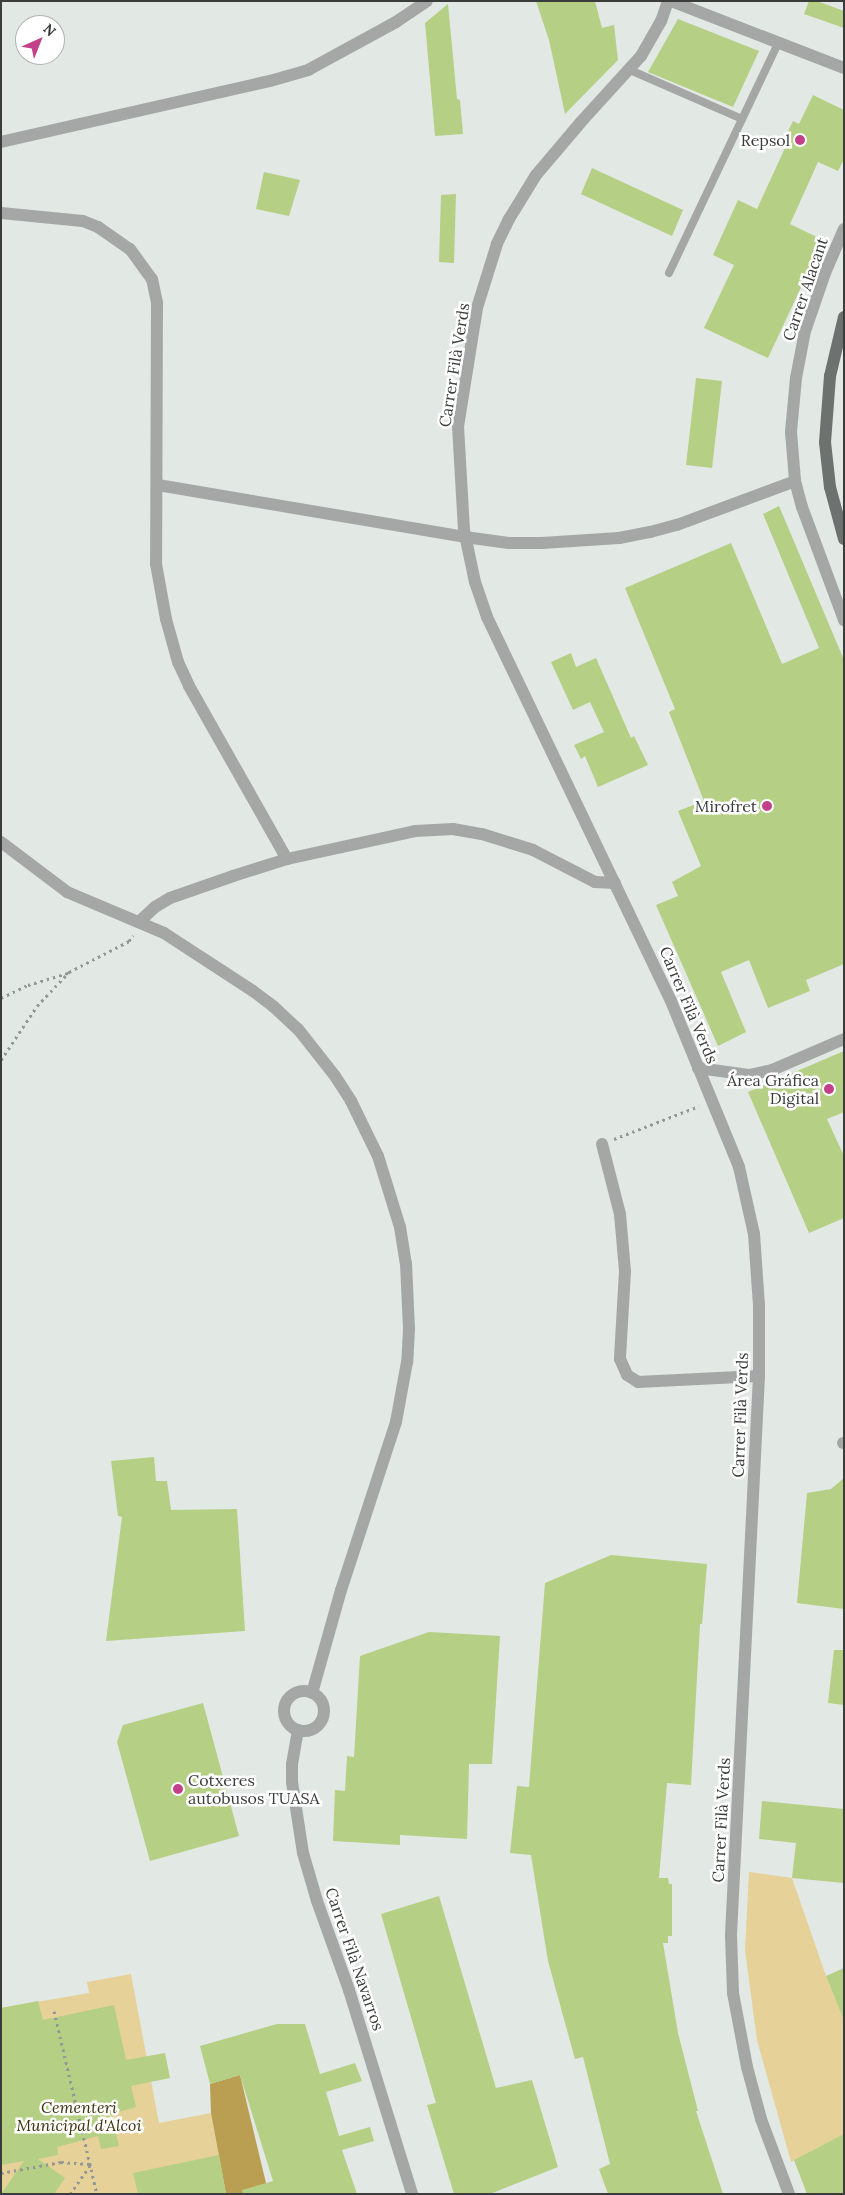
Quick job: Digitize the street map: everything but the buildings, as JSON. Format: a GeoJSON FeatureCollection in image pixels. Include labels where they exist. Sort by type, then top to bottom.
{"type":"FeatureCollection","features":[{"type":"Feature","properties":{"kind":"main road"},"geometry":{"type":"LineString","coordinates":[[844,317],[830,376],[825,442],[830,487],[844,539]]}},
{"type":"Feature","properties":{"kind":"street"},"geometry":{"type":"LineString","coordinates":[[1,142],[270,81],[308,70],[379,32],[427,1]]}},
{"type":"Feature","properties":{"kind":"street"},"geometry":{"type":"LineString","coordinates":[[669,1],[844,68]]}},
{"type":"Feature","properties":{"kind":"street","name":"Carrer Filà Verds"},"geometry":{"type":"LineString","coordinates":[[669,1],[662,21],[653,38],[630,70],[581,122],[541,169],[509,219],[497,244],[477,308],[458,426],[465,537],[475,582],[486,617],[671,1001],[739,1167],[754,1234],[759,1305],[759,1376],[731,1935],[733,1993],[741,2042],[759,2110],[789,2194]]}},
{"type":"Feature","properties":{"kind":"street"},"geometry":{"type":"LineString","coordinates":[[1,213],[83,221],[121,241],[146,268],[156,290],[158,485],[156,564],[166,618],[178,662],[189,686],[287,859]]}},
{"type":"Feature","properties":{"kind":"street","name":"Carrer Alacant"},"geometry":{"type":"LineString","coordinates":[[844,229],[814,303],[800,355],[792,406],[791,432],[795,481],[815,548],[844,620]]}},
{"type":"Feature","properties":{"kind":"street"},"geometry":{"type":"LineString","coordinates":[[158,485],[509,543],[619,538],[677,525],[795,481]]}},
{"type":"Feature","properties":{"kind":"street"},"geometry":{"type":"LineString","coordinates":[[140,921],[155,907],[170,898],[287,859],[394,834],[453,829],[505,840],[533,850],[595,882],[615,883]]}},
{"type":"Feature","properties":{"kind":"street"},"geometry":{"type":"LineString","coordinates":[[1,842],[67,892],[118,915],[140,921],[164,933],[253,991],[274,1007],[304,1036],[335,1076],[365,1127],[378,1156],[400,1227],[406,1263],[409,1329],[408,1362],[396,1422],[341,1590],[312,1693]]}},
{"type":"Feature","properties":{"kind":"street"},"geometry":{"type":"LineString","coordinates":[[698,1068],[749,1075],[772,1070],[844,1039]]}},
{"type":"Feature","properties":{"kind":"street"},"geometry":{"type":"LineString","coordinates":[[602,1144],[620,1214],[625,1270],[620,1360],[627,1375],[638,1382],[759,1376]]}},
{"type":"Feature","properties":{"kind":"street"},"geometry":{"type":"LineString","coordinates":[[299,1691],[312,1693],[321,1701],[323,1706],[322,1718],[315,1728],[304,1732],[292,1728],[284,1717],[284,1704],[288,1698],[299,1691]]}},
{"type":"Feature","properties":{"kind":"street","name":"Carrer Filà Navarros"},"geometry":{"type":"LineString","coordinates":[[298,1730],[292,1764],[292,1782],[303,1853],[349,1990],[412,2194]]}},
{"type":"Feature","properties":{"kind":"lane"},"geometry":{"type":"LineString","coordinates":[[669,273],[778,43]]}},
{"type":"Feature","properties":{"kind":"lane"},"geometry":{"type":"LineString","coordinates":[[630,70],[742,119]]}},
{"type":"Feature","properties":{"kind":"path"},"geometry":{"type":"LineString","coordinates":[[1,998],[28,985],[69,972],[129,941],[140,921]]}},
{"type":"Feature","properties":{"kind":"path"},"geometry":{"type":"LineString","coordinates":[[1,1060],[37,1006],[69,972]]}},
{"type":"Feature","properties":{"kind":"path"},"geometry":{"type":"LineString","coordinates":[[602,1144],[689,1110]]}},
{"type":"Feature","properties":{"kind":"path"},"geometry":{"type":"LineString","coordinates":[[54,2011],[98,2194]]}},
{"type":"Feature","properties":{"kind":"path"},"geometry":{"type":"LineString","coordinates":[[1,2173],[61,2162],[90,2164]]}},
{"type":"Feature","properties":{"kind":"path"},"geometry":{"type":"LineString","coordinates":[[70,2194],[90,2164]]}},
{"type":"Feature","properties":{"kind":"green space"},"geometry":{"type":"Polygon","coordinates":[[[749,1872],[792,1878],[826,1976],[844,2020],[844,2134],[791,2162],[757,2040],[745,1950],[749,1872]]]}},
{"type":"Feature","properties":{"kind":"green space","name":"Cementeri Municipal d'Alcoi"},"geometry":{"type":"Polygon","coordinates":[[[131,1974],[159,2123],[211,2113],[226,2194],[1,2194],[1,2008],[89,1993],[87,1982],[131,1974]]]}},
{"type":"Feature","properties":{"kind":"shaded area"},"geometry":{"type":"Polygon","coordinates":[[[240,2075],[270,2194],[226,2194],[211,2113],[210,2084],[240,2075]]]}},
{"type":"Feature","properties":{"kind":"place","name":"Repsol"},"geometry":{"type":"Point","coordinates":[800,140]}},
{"type":"Feature","properties":{"kind":"place","name":"Mirofret"},"geometry":{"type":"Point","coordinates":[767,806]}},
{"type":"Feature","properties":{"kind":"place","name":"Área Gráfica Digital"},"geometry":{"type":"Point","coordinates":[829,1089]}},
{"type":"Feature","properties":{"kind":"place","name":"Cotxeres autobusos TUASA"},"geometry":{"type":"Point","coordinates":[178,1789]}}]}
